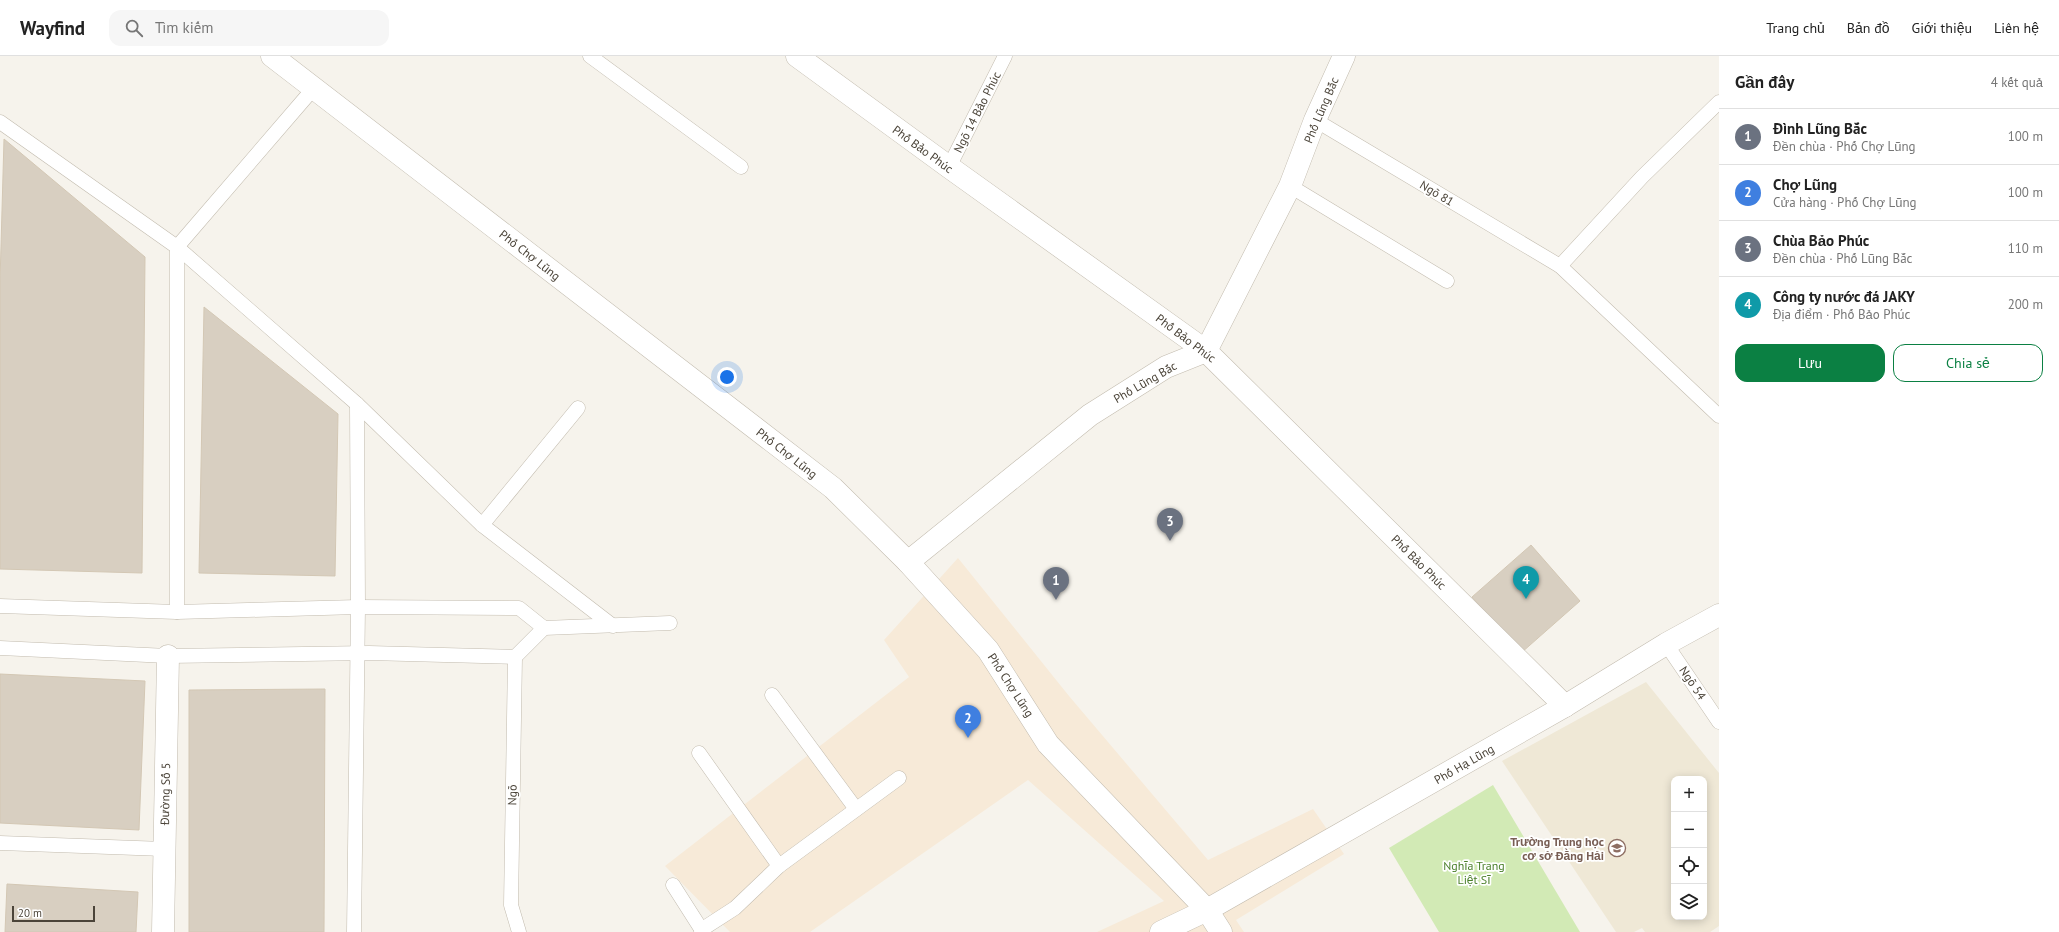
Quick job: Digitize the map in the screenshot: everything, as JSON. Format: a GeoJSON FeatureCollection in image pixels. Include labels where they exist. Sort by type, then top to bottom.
{"type":"FeatureCollection","features":[{"type":"Feature","properties":{"kind":"street","name":"Phố Chợ Lũng"},"geometry":{"type":"LineString","coordinates":[[272,56],[833,488],[908,562],[988,650],[1048,744],[1207,910],[1221,932]]}},
{"type":"Feature","properties":{"kind":"street","name":"Phố Bảo Phúc"},"geometry":{"type":"LineString","coordinates":[[797,56],[1206,351],[1565,706]]}},
{"type":"Feature","properties":{"kind":"street","name":"Phố Lũng Bắc"},"geometry":{"type":"LineString","coordinates":[[908,562],[1090,415],[1166,367],[1206,351],[1290,186],[1315,120],[1344,56]]}},
{"type":"Feature","properties":{"kind":"street","name":"Phố Hạ Lũng"},"geometry":{"type":"LineString","coordinates":[[1161,932],[1207,910],[1565,706],[1666,644],[1719,615]]}},
{"type":"Feature","properties":{"kind":"street","name":"Đường Số 5"},"geometry":{"type":"LineString","coordinates":[[163,932],[168,656]]}},
{"type":"Feature","properties":{"kind":"lane"},"geometry":{"type":"LineString","coordinates":[[590,56],[741,167]]}},
{"type":"Feature","properties":{"kind":"lane","name":"Ngõ 14 Bảo Phúc"},"geometry":{"type":"LineString","coordinates":[[949,167],[1005,56]]}},
{"type":"Feature","properties":{"kind":"lane"},"geometry":{"type":"LineString","coordinates":[[177,612],[177,247],[313,88]]}},
{"type":"Feature","properties":{"kind":"lane"},"geometry":{"type":"LineString","coordinates":[[1560,266],[1642,177],[1719,102]]}},
{"type":"Feature","properties":{"kind":"lane","name":"Ngõ 81"},"geometry":{"type":"LineString","coordinates":[[1315,120],[1560,266],[1719,416]]}},
{"type":"Feature","properties":{"kind":"lane"},"geometry":{"type":"LineString","coordinates":[[0,122],[177,247],[357,404],[482,525],[612,626]]}},
{"type":"Feature","properties":{"kind":"lane"},"geometry":{"type":"LineString","coordinates":[[1290,186],[1447,281]]}},
{"type":"Feature","properties":{"kind":"lane"},"geometry":{"type":"LineString","coordinates":[[354,932],[358,607],[357,404]]}},
{"type":"Feature","properties":{"kind":"lane"},"geometry":{"type":"LineString","coordinates":[[482,525],[578,408]]}},
{"type":"Feature","properties":{"kind":"lane"},"geometry":{"type":"LineString","coordinates":[[0,606],[177,612],[358,607],[519,608],[544,628],[670,623]]}},
{"type":"Feature","properties":{"kind":"lane"},"geometry":{"type":"LineString","coordinates":[[0,648],[168,656],[357,654],[515,657],[544,628]]}},
{"type":"Feature","properties":{"kind":"lane","name":"Ngõ 54"},"geometry":{"type":"LineString","coordinates":[[1666,644],[1719,722]]}},
{"type":"Feature","properties":{"kind":"lane","name":"Ngõ"},"geometry":{"type":"LineString","coordinates":[[515,657],[511,905],[519,932]]}},
{"type":"Feature","properties":{"kind":"lane"},"geometry":{"type":"LineString","coordinates":[[772,695],[856,809]]}},
{"type":"Feature","properties":{"kind":"lane"},"geometry":{"type":"LineString","coordinates":[[699,753],[779,866]]}},
{"type":"Feature","properties":{"kind":"lane"},"geometry":{"type":"LineString","coordinates":[[673,885],[702,931],[735,908],[779,866],[899,778]]}},
{"type":"Feature","properties":{"kind":"lane"},"geometry":{"type":"LineString","coordinates":[[0,843],[164,849]]}},
{"type":"Feature","properties":{"kind":"shaded area"},"geometry":{"type":"Polygon","coordinates":[[[958,558],[1069,696],[1208,860],[1313,809],[1344,854],[1236,920],[1244,932],[1097,932],[1164,901],[1028,780],[810,932],[730,932],[665,866],[909,677],[884,640],[958,558]]]}},
{"type":"Feature","properties":{"kind":"shaded area","name":"Trường Trung học cơ sở Đằng Hải"},"geometry":{"type":"Polygon","coordinates":[[[1646,682],[1719,773],[1719,926],[1710,932],[1645,932],[1642,928],[1634,932],[1616,932],[1502,761],[1646,682]]]}},
{"type":"Feature","properties":{"kind":"green space","name":"Nghĩa Trang Liệt Sĩ"},"geometry":{"type":"Polygon","coordinates":[[[1493,785],[1580,932],[1439,932],[1389,848],[1493,785]]]}},
{"type":"Feature","properties":{"kind":"building"},"geometry":{"type":"Polygon","coordinates":[[[4,139],[145,257],[142,573],[0,569],[0,282],[4,139]]]}},
{"type":"Feature","properties":{"kind":"building"},"geometry":{"type":"Polygon","coordinates":[[[204,307],[338,414],[335,576],[199,573],[204,307]]]}},
{"type":"Feature","properties":{"kind":"building"},"geometry":{"type":"Polygon","coordinates":[[[1531,545],[1580,601],[1521,653],[1472,597],[1531,545]]]}},
{"type":"Feature","properties":{"kind":"building"},"geometry":{"type":"Polygon","coordinates":[[[0,674],[145,681],[139,830],[0,823],[0,674]]]}},
{"type":"Feature","properties":{"kind":"building"},"geometry":{"type":"Polygon","coordinates":[[[325,689],[324,932],[189,932],[189,690],[325,689]]]}},
{"type":"Feature","properties":{"kind":"building"},"geometry":{"type":"Polygon","coordinates":[[[7,884],[138,892],[136,932],[5,932],[7,884]]]}},
{"type":"Feature","properties":{"kind":"place","name":"Chùa Bảo Phúc"},"geometry":{"type":"Point","coordinates":[1170,541]}},
{"type":"Feature","properties":{"kind":"place","name":"Công ty nước đá JAKY"},"geometry":{"type":"Point","coordinates":[1526,599]}},
{"type":"Feature","properties":{"kind":"place","name":"Đình Lũng Bắc"},"geometry":{"type":"Point","coordinates":[1056,600]}},
{"type":"Feature","properties":{"kind":"place","name":"Chợ Lũng"},"geometry":{"type":"Point","coordinates":[968,738]}},
{"type":"Feature","properties":{"kind":"place","name":"Trường Trung học cơ sở Đằng Hải"},"geometry":{"type":"Point","coordinates":[1617,848]}}]}
